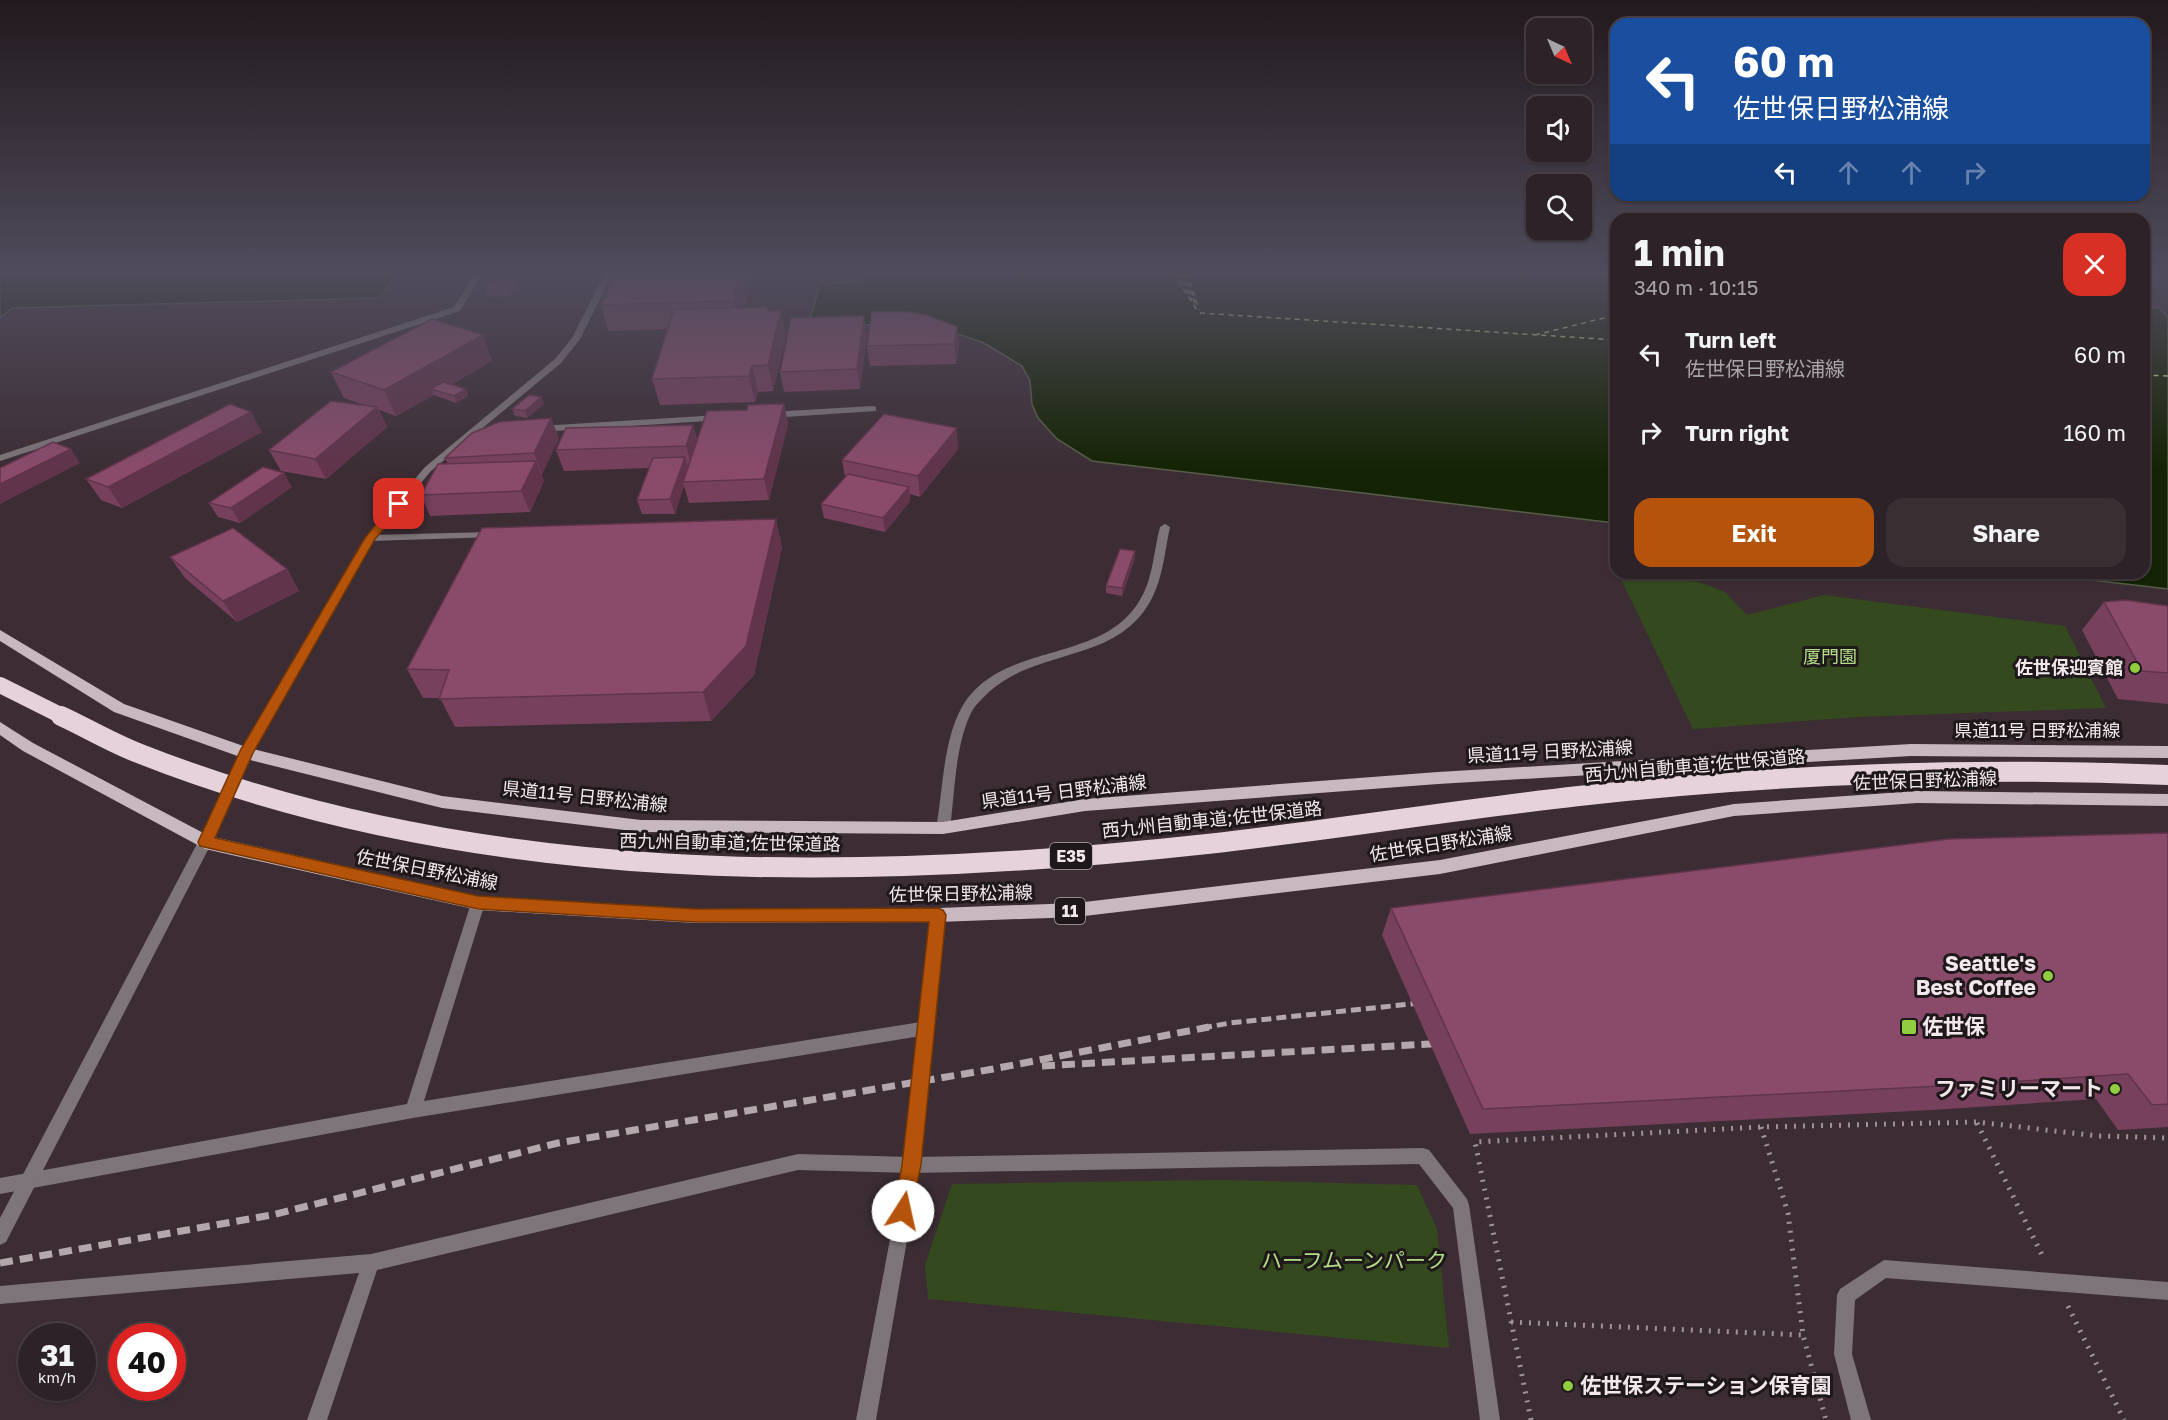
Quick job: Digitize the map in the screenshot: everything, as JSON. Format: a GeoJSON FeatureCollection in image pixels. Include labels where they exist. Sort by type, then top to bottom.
{"type":"FeatureCollection","features":[{"type":"Feature","properties":{"kind":"highway","name":"西九州自動車道;佐世保道路"},"geometry":{"type":"LineString","coordinates":[[0,685],[32,703],[173,769],[311,811],[442,838],[605,860],[725,866],[965,865],[1197,845],[1632,790],[1789,778],[1942,771],[2101,771],[2168,775]]}},
{"type":"Feature","properties":{"kind":"main road","name":"県道11号 日野松浦線"},"geometry":{"type":"LineString","coordinates":[[0,635],[119,708],[246,753],[442,802],[640,826],[943,828],[1085,805],[1449,777],[1911,750],[2168,752]]}},
{"type":"Feature","properties":{"kind":"main road","name":"佐世保日野松浦線"},"geometry":{"type":"LineString","coordinates":[[0,727],[28,747],[205,842],[478,903],[696,916],[938,915],[1076,910],[1440,867],[1734,810],[1917,797],[2168,800]]}},
{"type":"Feature","properties":{"kind":"street"},"geometry":{"type":"LineString","coordinates":[[0,458],[364,339]]}},
{"type":"Feature","properties":{"kind":"street"},"geometry":{"type":"LineString","coordinates":[[0,1236],[205,842],[246,753],[370,538],[428,469],[477,433],[558,361],[576,339]]}},
{"type":"Feature","properties":{"kind":"street"},"geometry":{"type":"LineString","coordinates":[[755,416],[873,409]]}},
{"type":"Feature","properties":{"kind":"street"},"geometry":{"type":"LineString","coordinates":[[531,430],[731,418]]}},
{"type":"Feature","properties":{"kind":"street"},"geometry":{"type":"LineString","coordinates":[[943,828],[958,740],[966,710],[985,688],[1022,663],[1051,654],[1082,650],[1108,639],[1132,619],[1147,597],[1165,527]]}},
{"type":"Feature","properties":{"kind":"street"},"geometry":{"type":"LineString","coordinates":[[370,538],[499,534]]}},
{"type":"Feature","properties":{"kind":"street"},"geometry":{"type":"LineString","coordinates":[[413,1110],[478,903]]}},
{"type":"Feature","properties":{"kind":"street"},"geometry":{"type":"LineString","coordinates":[[866,1420],[912,1165],[938,915]]}},
{"type":"Feature","properties":{"kind":"street"},"geometry":{"type":"LineString","coordinates":[[0,1186],[413,1110],[927,1028]]}},
{"type":"Feature","properties":{"kind":"street"},"geometry":{"type":"LineString","coordinates":[[0,1295],[371,1263],[798,1162],[912,1165],[1423,1156],[1461,1205],[1490,1420]]}},
{"type":"Feature","properties":{"kind":"street"},"geometry":{"type":"LineString","coordinates":[[317,1420],[371,1263]]}},
{"type":"Feature","properties":{"kind":"street"},"geometry":{"type":"LineString","coordinates":[[1861,1420],[1844,1354],[1846,1295],[1884,1269],[2168,1291]]}},
{"type":"Feature","properties":{"kind":"path"},"geometry":{"type":"LineString","coordinates":[[1531,1420],[1475,1142],[1761,1126],[1977,1122],[2098,1136],[2168,1138]]}},
{"type":"Feature","properties":{"kind":"path"},"geometry":{"type":"LineString","coordinates":[[1761,1126],[1788,1213],[1803,1335],[1826,1420]]}},
{"type":"Feature","properties":{"kind":"path"},"geometry":{"type":"LineString","coordinates":[[1511,1322],[1803,1335]]}},
{"type":"Feature","properties":{"kind":"green space","name":"厦門園"},"geometry":{"type":"Polygon","coordinates":[[[1677,579],[1699,582],[1725,592],[1747,615],[1824,595],[2065,626],[2106,708],[1858,717],[1693,729],[1622,581],[1677,579]]]}},
{"type":"Feature","properties":{"kind":"green space","name":"ハーフムーンパーク"},"geometry":{"type":"Polygon","coordinates":[[[1221,1180],[1417,1185],[1437,1229],[1449,1348],[928,1299],[925,1265],[952,1184],[1221,1180]]]}},
{"type":"Feature","properties":{"kind":"shaded area"},"geometry":{"type":"Polygon","coordinates":[[[973,339],[1610,339],[1610,522],[1092,461],[1057,439],[1038,418],[1032,404],[1030,381],[1022,366],[984,343],[973,339]]]}},
{"type":"Feature","properties":{"kind":"shaded area"},"geometry":{"type":"Polygon","coordinates":[[[2150,339],[2168,339],[2168,589],[2082,579],[2150,579],[2150,339]]]}},
{"type":"Feature","properties":{"kind":"building"},"geometry":{"type":"Polygon","coordinates":[[[393,339],[475,339],[384,390],[331,372],[393,339]]]}},
{"type":"Feature","properties":{"kind":"building"},"geometry":{"type":"Polygon","coordinates":[[[664,339],[774,339],[768,365],[752,366],[749,376],[652,379],[664,339]]]}},
{"type":"Feature","properties":{"kind":"building"},"geometry":{"type":"Polygon","coordinates":[[[787,339],[861,339],[857,369],[780,372],[787,339]]]}},
{"type":"Feature","properties":{"kind":"building"},"geometry":{"type":"Polygon","coordinates":[[[868,339],[955,339],[954,344],[867,346],[868,339]]]}},
{"type":"Feature","properties":{"kind":"building"},"geometry":{"type":"Polygon","coordinates":[[[443,382],[466,389],[454,396],[431,389],[443,382]]]}},
{"type":"Feature","properties":{"kind":"building"},"geometry":{"type":"Polygon","coordinates":[[[529,395],[541,397],[525,411],[512,409],[529,395]]]}},
{"type":"Feature","properties":{"kind":"building"},"geometry":{"type":"Polygon","coordinates":[[[331,401],[377,407],[315,459],[269,450],[331,401]]]}},
{"type":"Feature","properties":{"kind":"building"},"geometry":{"type":"Polygon","coordinates":[[[230,404],[251,412],[108,487],[86,479],[230,404]]]}},
{"type":"Feature","properties":{"kind":"building"},"geometry":{"type":"Polygon","coordinates":[[[784,404],[764,479],[683,482],[707,411],[747,410],[748,405],[784,404]]]}},
{"type":"Feature","properties":{"kind":"building"},"geometry":{"type":"Polygon","coordinates":[[[884,414],[957,428],[918,476],[842,460],[884,414]]]}},
{"type":"Feature","properties":{"kind":"building"},"geometry":{"type":"Polygon","coordinates":[[[551,418],[534,453],[445,458],[472,433],[499,422],[551,418]]]}},
{"type":"Feature","properties":{"kind":"building"},"geometry":{"type":"Polygon","coordinates":[[[693,425],[686,446],[556,450],[566,428],[693,425]]]}},
{"type":"Feature","properties":{"kind":"building"},"geometry":{"type":"Polygon","coordinates":[[[53,442],[71,449],[0,484],[0,468],[53,442]]]}},
{"type":"Feature","properties":{"kind":"building"},"geometry":{"type":"Polygon","coordinates":[[[685,457],[670,499],[637,500],[653,458],[685,457]]]}},
{"type":"Feature","properties":{"kind":"building"},"geometry":{"type":"Polygon","coordinates":[[[536,461],[521,491],[421,495],[438,464],[536,461]]]}},
{"type":"Feature","properties":{"kind":"building"},"geometry":{"type":"Polygon","coordinates":[[[263,467],[284,473],[231,508],[209,503],[263,467]]]}},
{"type":"Feature","properties":{"kind":"building"},"geometry":{"type":"Polygon","coordinates":[[[848,474],[909,487],[883,518],[821,504],[848,474]]]}},
{"type":"Feature","properties":{"kind":"building"},"geometry":{"type":"Polygon","coordinates":[[[776,519],[746,646],[703,692],[439,699],[449,670],[407,669],[482,528],[776,519]]]}},
{"type":"Feature","properties":{"kind":"building"},"geometry":{"type":"Polygon","coordinates":[[[233,528],[287,569],[223,601],[170,557],[233,528]]]}},
{"type":"Feature","properties":{"kind":"building"},"geometry":{"type":"Polygon","coordinates":[[[1120,549],[1135,551],[1122,588],[1106,586],[1120,549]]]}},
{"type":"Feature","properties":{"kind":"building"},"geometry":{"type":"Polygon","coordinates":[[[2125,600],[2168,606],[2168,673],[2142,671],[2104,602],[2125,600]]]}},
{"type":"Feature","properties":{"kind":"building","name":"佐世保"},"geometry":{"type":"Polygon","coordinates":[[[2168,833],[2168,1104],[2152,1105],[2128,1074],[1960,1085],[1483,1109],[1391,908],[1949,839],[2168,833]]]}},
{"type":"Feature","properties":{"kind":"ferry route"},"geometry":{"type":"LineString","coordinates":[[1605,339],[1610,340]]}},
{"type":"Feature","properties":{"kind":"ferry route"},"geometry":{"type":"LineString","coordinates":[[2150,375],[2168,376]]}},
{"type":"Feature","properties":{"kind":"railway"},"geometry":{"type":"LineString","coordinates":[[1202,1028],[1430,1002]]}},
{"type":"Feature","properties":{"kind":"railway"},"geometry":{"type":"LineString","coordinates":[[0,1263],[272,1215],[558,1143],[993,1069],[1209,1027]]}},
{"type":"Feature","properties":{"kind":"railway"},"geometry":{"type":"LineString","coordinates":[[1042,1066],[1446,1043]]}},
{"type":"Feature","properties":{"kind":"place","name":"佐世保迎賓館"},"geometry":{"type":"Point","coordinates":[2135,668]}},
{"type":"Feature","properties":{"kind":"place","name":"Seattle's Best Coffee"},"geometry":{"type":"Point","coordinates":[2048,976]}},
{"type":"Feature","properties":{"kind":"place","name":"佐世保"},"geometry":{"type":"Point","coordinates":[1909,1027]}},
{"type":"Feature","properties":{"kind":"place","name":"ファミリーマート"},"geometry":{"type":"Point","coordinates":[2115,1089]}},
{"type":"Feature","properties":{"kind":"place","name":"佐世保ステーション保育園"},"geometry":{"type":"Point","coordinates":[1568,1386]}},
{"type":"Feature","properties":{"kind":"route"},"geometry":{"type":"LineString","coordinates":[[399,504],[370,538],[246,753],[205,842],[478,903],[696,916],[938,915],[912,1165],[903,1211]]}}]}
